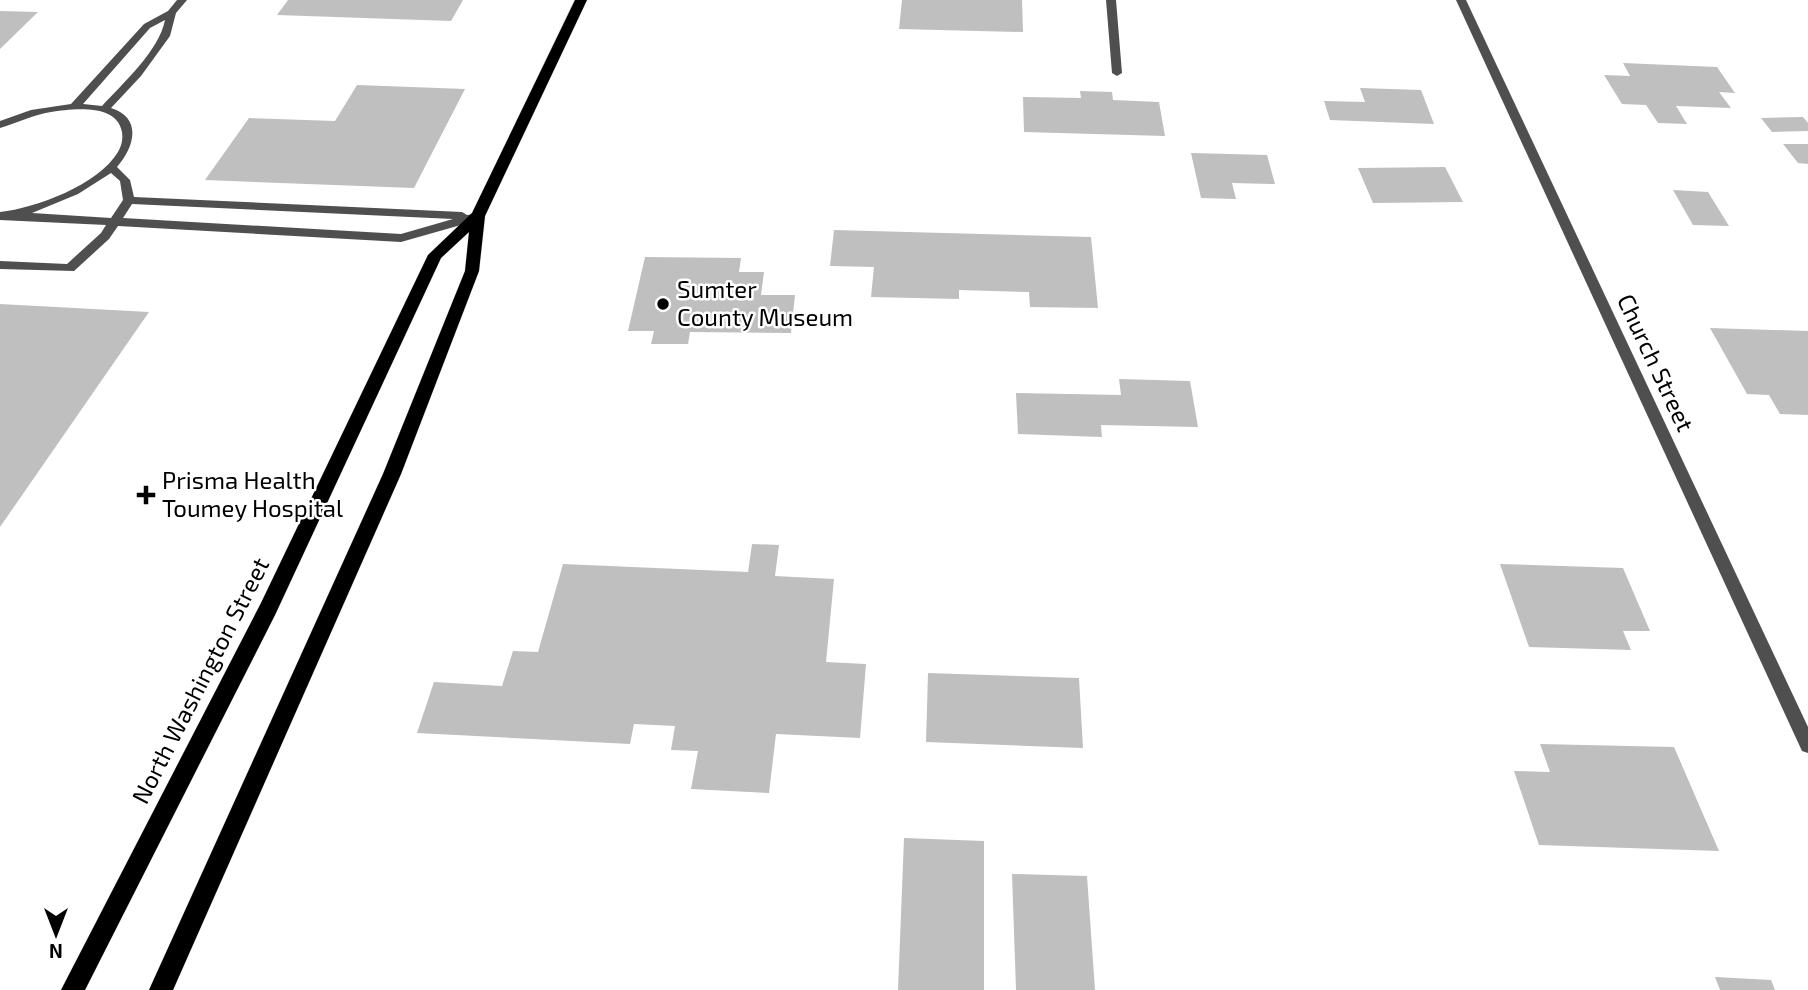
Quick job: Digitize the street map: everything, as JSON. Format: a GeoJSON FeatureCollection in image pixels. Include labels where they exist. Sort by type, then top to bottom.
{"type":"FeatureCollection","features":[{"type":"Feature","properties":{"kind":"main road","name":"North Washington Street"},"geometry":{"type":"LineString","coordinates":[[161,990],[392,474],[472,271],[478,216],[581,0]]}},
{"type":"Feature","properties":{"kind":"main road","name":"North Washington Street"},"geometry":{"type":"LineString","coordinates":[[73,990],[268,608],[435,255],[478,216]]}},
{"type":"Feature","properties":{"kind":"street"},"geometry":{"type":"LineString","coordinates":[[75,106],[147,26],[171,13],[182,0]]}},
{"type":"Feature","properties":{"kind":"street"},"geometry":{"type":"LineString","coordinates":[[1111,0],[1117,73]]}},
{"type":"Feature","properties":{"kind":"street","name":"Church Street"},"geometry":{"type":"LineString","coordinates":[[1461,0],[1808,745]]}},
{"type":"Feature","properties":{"kind":"street"},"geometry":{"type":"LineString","coordinates":[[106,109],[167,34],[171,13]]}},
{"type":"Feature","properties":{"kind":"street"},"geometry":{"type":"LineString","coordinates":[[0,125],[40,111],[75,106],[106,109],[126,124],[128,141],[111,167],[85,187],[13,216]]}},
{"type":"Feature","properties":{"kind":"street"},"geometry":{"type":"LineString","coordinates":[[0,265],[70,268],[105,236],[129,200],[125,180],[111,167]]}},
{"type":"Feature","properties":{"kind":"street"},"geometry":{"type":"LineString","coordinates":[[129,200],[478,216]]}},
{"type":"Feature","properties":{"kind":"street"},"geometry":{"type":"LineString","coordinates":[[0,216],[401,238],[478,216]]}},
{"type":"Feature","properties":{"kind":"building"},"geometry":{"type":"Polygon","coordinates":[[[288,0],[463,0],[451,21],[277,15],[288,0]]]}},
{"type":"Feature","properties":{"kind":"building"},"geometry":{"type":"Polygon","coordinates":[[[902,0],[1022,0],[1023,32],[899,29],[902,0]]]}},
{"type":"Feature","properties":{"kind":"building"},"geometry":{"type":"Polygon","coordinates":[[[0,11],[38,12],[0,49],[0,11]]]}},
{"type":"Feature","properties":{"kind":"building"},"geometry":{"type":"Polygon","coordinates":[[[1623,63],[1717,67],[1735,93],[1719,92],[1731,108],[1676,106],[1687,124],[1658,123],[1646,105],[1622,104],[1604,75],[1630,76],[1623,63]]]}},
{"type":"Feature","properties":{"kind":"building"},"geometry":{"type":"Polygon","coordinates":[[[357,85],[465,89],[414,188],[205,180],[249,118],[335,121],[357,85]]]}},
{"type":"Feature","properties":{"kind":"building"},"geometry":{"type":"Polygon","coordinates":[[[1360,88],[1421,90],[1434,124],[1330,120],[1324,101],[1365,102],[1360,88]]]}},
{"type":"Feature","properties":{"kind":"building"},"geometry":{"type":"Polygon","coordinates":[[[1080,91],[1112,92],[1113,100],[1159,102],[1165,136],[1024,132],[1023,97],[1081,98],[1080,91]]]}},
{"type":"Feature","properties":{"kind":"building"},"geometry":{"type":"Polygon","coordinates":[[[1803,117],[1808,123],[1808,131],[1772,132],[1761,118],[1803,117]]]}},
{"type":"Feature","properties":{"kind":"building"},"geometry":{"type":"Polygon","coordinates":[[[1783,144],[1808,144],[1808,164],[1798,163],[1783,144]]]}},
{"type":"Feature","properties":{"kind":"building"},"geometry":{"type":"Polygon","coordinates":[[[1191,153],[1267,155],[1275,184],[1232,183],[1236,199],[1201,198],[1191,153]]]}},
{"type":"Feature","properties":{"kind":"building"},"geometry":{"type":"Polygon","coordinates":[[[1445,167],[1463,202],[1373,203],[1358,168],[1445,167]]]}},
{"type":"Feature","properties":{"kind":"building"},"geometry":{"type":"Polygon","coordinates":[[[1673,190],[1708,192],[1729,226],[1693,225],[1673,190]]]}},
{"type":"Feature","properties":{"kind":"building"},"geometry":{"type":"Polygon","coordinates":[[[834,230],[1091,237],[1098,308],[1030,307],[1029,292],[959,290],[959,299],[871,297],[874,267],[830,266],[834,230]]]}},
{"type":"Feature","properties":{"kind":"building"},"geometry":{"type":"Polygon","coordinates":[[[645,257],[741,258],[739,272],[764,272],[761,295],[795,295],[791,333],[690,332],[688,344],[651,344],[654,331],[628,331],[645,257]]]}},
{"type":"Feature","properties":{"kind":"building"},"geometry":{"type":"Polygon","coordinates":[[[0,304],[149,312],[0,527],[0,304]]]}},
{"type":"Feature","properties":{"kind":"building"},"geometry":{"type":"Polygon","coordinates":[[[1710,328],[1808,331],[1808,415],[1780,414],[1769,395],[1747,394],[1710,328]]]}},
{"type":"Feature","properties":{"kind":"building"},"geometry":{"type":"Polygon","coordinates":[[[1119,379],[1190,381],[1198,427],[1101,425],[1102,437],[1018,434],[1016,393],[1121,395],[1119,379]]]}},
{"type":"Feature","properties":{"kind":"building"},"geometry":{"type":"Polygon","coordinates":[[[752,544],[779,545],[775,576],[834,579],[826,662],[866,664],[860,738],[776,734],[769,793],[691,789],[698,751],[671,750],[675,726],[634,724],[630,744],[417,733],[434,682],[502,686],[513,651],[538,652],[563,564],[748,572],[752,544]]]}},
{"type":"Feature","properties":{"kind":"building"},"geometry":{"type":"Polygon","coordinates":[[[1500,564],[1623,568],[1650,631],[1623,631],[1631,650],[1529,647],[1500,564]]]}},
{"type":"Feature","properties":{"kind":"building"},"geometry":{"type":"Polygon","coordinates":[[[928,673],[1079,678],[1083,748],[926,742],[928,673]]]}},
{"type":"Feature","properties":{"kind":"building"},"geometry":{"type":"Polygon","coordinates":[[[1540,744],[1674,747],[1719,851],[1539,845],[1514,771],[1550,772],[1540,744]]]}},
{"type":"Feature","properties":{"kind":"building"},"geometry":{"type":"Polygon","coordinates":[[[904,838],[984,841],[984,990],[898,990],[904,838]]]}},
{"type":"Feature","properties":{"kind":"building"},"geometry":{"type":"Polygon","coordinates":[[[1012,874],[1087,876],[1095,990],[1016,990],[1012,874]]]}},
{"type":"Feature","properties":{"kind":"building"},"geometry":{"type":"Polygon","coordinates":[[[1715,977],[1771,980],[1775,990],[1720,990],[1715,977]]]}},
{"type":"Feature","properties":{"kind":"place","name":"Sumter County Museum"},"geometry":{"type":"Point","coordinates":[663,304]}},
{"type":"Feature","properties":{"kind":"place","name":"Prisma Health Toumey Hospital"},"geometry":{"type":"Point","coordinates":[146,495]}}]}
